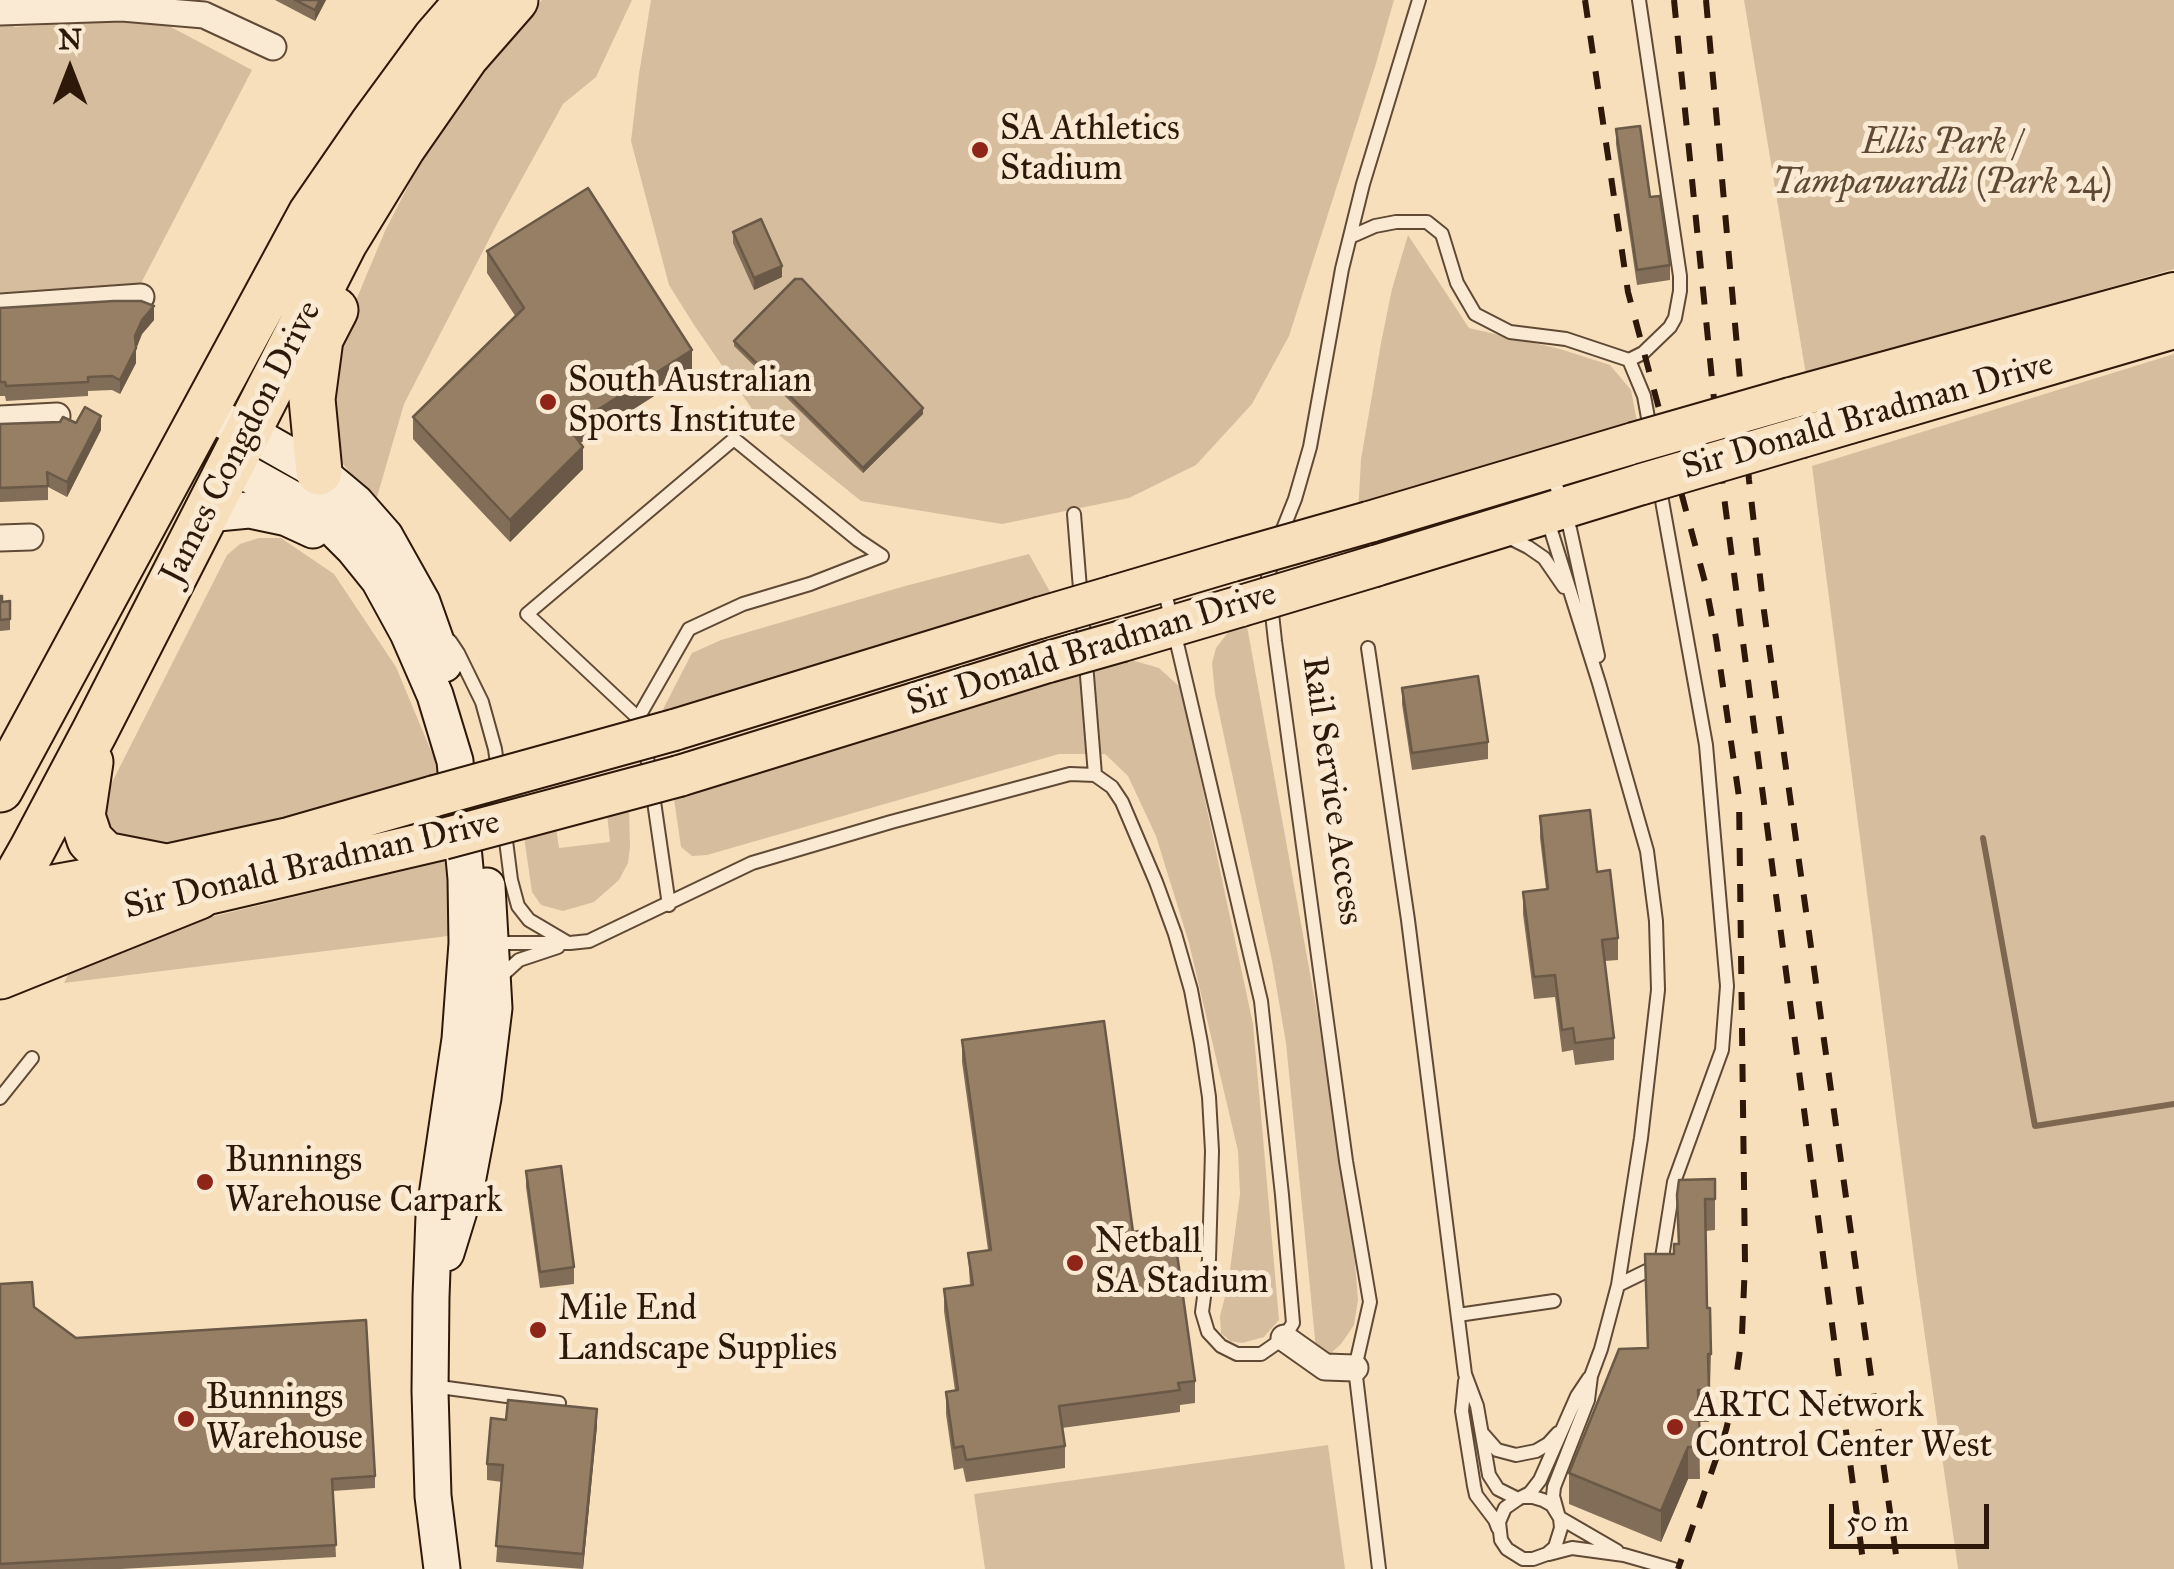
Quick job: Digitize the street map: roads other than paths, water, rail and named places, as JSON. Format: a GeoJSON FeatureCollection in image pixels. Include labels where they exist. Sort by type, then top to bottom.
{"type":"FeatureCollection","features":[{"type":"Feature","properties":{"kind":"highway"},"geometry":{"type":"LineString","coordinates":[[334,180],[345,127],[416,32],[429,0]]}},
{"type":"Feature","properties":{"kind":"highway","name":"James Congdon Drive"},"geometry":{"type":"LineString","coordinates":[[0,789],[311,214],[426,52],[469,0]]}},
{"type":"Feature","properties":{"kind":"highway","name":"James Congdon Drive"},"geometry":{"type":"LineString","coordinates":[[2,907],[344,242],[402,148],[466,56],[515,0]]}},
{"type":"Feature","properties":{"kind":"highway"},"geometry":{"type":"LineString","coordinates":[[319,472],[312,399],[320,339],[374,234],[381,183]]}},
{"type":"Feature","properties":{"kind":"highway"},"geometry":{"type":"LineString","coordinates":[[198,426],[239,447]]}},
{"type":"Feature","properties":{"kind":"highway"},"geometry":{"type":"LineString","coordinates":[[95,731],[82,816],[90,840],[105,855],[162,866]]}},
{"type":"Feature","properties":{"kind":"highway"},"geometry":{"type":"LineString","coordinates":[[0,976],[199,896]]}},
{"type":"Feature","properties":{"kind":"main road","name":"Sir Donald Bradman Drive"},"geometry":{"type":"LineString","coordinates":[[2,907],[199,896],[443,839],[679,776],[1474,535],[1548,496],[1646,462],[1791,398],[2174,293]]}},
{"type":"Feature","properties":{"kind":"main road","name":"Sir Donald Bradman Drive"},"geometry":{"type":"LineString","coordinates":[[1646,462],[1802,437],[2174,328]]}},
{"type":"Feature","properties":{"kind":"main road"},"geometry":{"type":"LineString","coordinates":[[239,447],[319,472],[356,503],[386,536],[422,602],[456,698],[471,759],[487,878],[480,944],[460,1039],[434,1216],[430,1297],[432,1496],[442,1569]]}},
{"type":"Feature","properties":{"kind":"main road"},"geometry":{"type":"LineString","coordinates":[[239,447],[318,513],[379,580],[435,694],[455,761],[466,879],[493,984],[494,1008],[473,1152],[456,1226],[430,1297]]}},
{"type":"Feature","properties":{"kind":"main road","name":"Sir Donald Bradman Drive"},"geometry":{"type":"LineString","coordinates":[[2,907],[288,838],[435,796],[656,724],[1369,522],[1548,496]]}},
{"type":"Feature","properties":{"kind":"main road"},"geometry":{"type":"LineString","coordinates":[[207,514],[249,510],[287,518],[354,550]]}},
{"type":"Feature","properties":{"kind":"street"},"geometry":{"type":"LineString","coordinates":[[0,12],[122,8],[204,15],[274,47]]}},
{"type":"Feature","properties":{"kind":"street"},"geometry":{"type":"LineString","coordinates":[[0,307],[142,298]]}},
{"type":"Feature","properties":{"kind":"street"},"geometry":{"type":"LineString","coordinates":[[0,420],[58,416]]}},
{"type":"Feature","properties":{"kind":"street"},"geometry":{"type":"LineString","coordinates":[[0,538],[30,537]]}},
{"type":"Feature","properties":{"kind":"street"},"geometry":{"type":"LineString","coordinates":[[1284,1338],[1325,1367],[1355,1368]]}},
{"type":"Feature","properties":{"kind":"lane","name":"Rail Service Access"},"geometry":{"type":"LineString","coordinates":[[1379,1569],[1355,1368],[1370,1302],[1343,1142],[1268,578],[1310,447],[1362,184],[1419,0]]}},
{"type":"Feature","properties":{"kind":"lane"},"geometry":{"type":"LineString","coordinates":[[1350,236],[1396,222],[1427,222],[1442,234],[1457,283],[1475,314],[1510,332],[1566,339],[1629,360],[1643,353],[1670,328],[1680,292],[1678,256],[1639,0]]}},
{"type":"Feature","properties":{"kind":"lane"},"geometry":{"type":"LineString","coordinates":[[1618,1285],[1660,1264],[1674,1182],[1722,1050],[1727,986],[1706,745],[1646,462],[1644,396],[1629,360]]}},
{"type":"Feature","properties":{"kind":"lane"},"geometry":{"type":"LineString","coordinates":[[656,724],[527,614],[734,439],[882,556],[743,604],[689,629],[656,724],[649,768],[669,905]]}},
{"type":"Feature","properties":{"kind":"lane"},"geometry":{"type":"LineString","coordinates":[[1498,1530],[1501,1515],[1540,1480],[1601,1349],[1618,1285],[1641,1138],[1658,990],[1656,921],[1647,851],[1575,607],[1548,496]]}},
{"type":"Feature","properties":{"kind":"lane"},"geometry":{"type":"LineString","coordinates":[[1548,496],[1580,567],[1608,713]]}},
{"type":"Feature","properties":{"kind":"lane"},"geometry":{"type":"LineString","coordinates":[[1074,514],[1095,775]]}},
{"type":"Feature","properties":{"kind":"lane"},"geometry":{"type":"LineString","coordinates":[[1474,535],[1512,539],[1544,558],[1575,607]]}},
{"type":"Feature","properties":{"kind":"lane"},"geometry":{"type":"LineString","coordinates":[[493,984],[520,960],[589,941],[752,864],[1070,774],[1095,775],[1112,786],[1134,830],[1175,934],[1194,1008],[1209,1097],[1212,1151],[1209,1259],[1202,1312],[1208,1332],[1221,1346],[1237,1354],[1261,1354],[1284,1338],[1293,1322],[1260,1002],[1162,582]]}},
{"type":"Feature","properties":{"kind":"lane"},"geometry":{"type":"LineString","coordinates":[[422,602],[458,653],[482,702],[500,787]]}},
{"type":"Feature","properties":{"kind":"lane"},"geometry":{"type":"LineString","coordinates":[[1368,648],[1406,900],[1466,1374],[1489,1476],[1506,1494],[1543,1500],[1552,1505],[1564,1522],[1624,1555]]}},
{"type":"Feature","properties":{"kind":"lane"},"geometry":{"type":"LineString","coordinates":[[502,806],[518,906],[529,920],[570,944]]}},
{"type":"Feature","properties":{"kind":"lane"},"geometry":{"type":"LineString","coordinates":[[480,944],[570,944]]}},
{"type":"Feature","properties":{"kind":"lane"},"geometry":{"type":"LineString","coordinates":[[0,1098],[32,1058]]}},
{"type":"Feature","properties":{"kind":"lane"},"geometry":{"type":"LineString","coordinates":[[1458,1315],[1554,1301]]}},
{"type":"Feature","properties":{"kind":"lane"},"geometry":{"type":"LineString","coordinates":[[1466,1374],[1462,1411],[1476,1495],[1495,1520],[1512,1569]]}},
{"type":"Feature","properties":{"kind":"lane"},"geometry":{"type":"LineString","coordinates":[[1542,1560],[1560,1538],[1562,1528],[1554,1487],[1588,1400],[1591,1376]]}},
{"type":"Feature","properties":{"kind":"lane"},"geometry":{"type":"LineString","coordinates":[[430,1386],[559,1402]]}},
{"type":"Feature","properties":{"kind":"lane"},"geometry":{"type":"LineString","coordinates":[[1480,1428],[1491,1446],[1516,1455],[1548,1444],[1566,1422]]}},
{"type":"Feature","properties":{"kind":"lane"},"geometry":{"type":"LineString","coordinates":[[1506,1549],[1523,1559],[1542,1560],[1560,1549],[1572,1548],[1624,1555],[1673,1569]]}},
{"type":"Feature","properties":{"kind":"waterway"},"geometry":{"type":"LineString","coordinates":[[1983,838],[2035,1126],[2174,1104]]}},
{"type":"Feature","properties":{"kind":"railway"},"geometry":{"type":"LineString","coordinates":[[1585,0],[1628,292],[1706,586],[1739,797],[1745,1262],[1742,1335],[1726,1430],[1678,1569]]}},
{"type":"Feature","properties":{"kind":"railway"},"geometry":{"type":"LineString","coordinates":[[1674,0],[1723,489],[1864,1569]]}},
{"type":"Feature","properties":{"kind":"railway"},"geometry":{"type":"LineString","coordinates":[[1706,0],[1764,611],[1898,1569]]}},
{"type":"Feature","properties":{"kind":"place","name":"SA Athletics Stadium"},"geometry":{"type":"Point","coordinates":[980,150]}},
{"type":"Feature","properties":{"kind":"place","name":"South Australian Sports Institute"},"geometry":{"type":"Point","coordinates":[548,402]}},
{"type":"Feature","properties":{"kind":"place","name":"Bunnings Warehouse Carpark"},"geometry":{"type":"Point","coordinates":[205,1182]}},
{"type":"Feature","properties":{"kind":"place","name":"Netball SA Stadium"},"geometry":{"type":"Point","coordinates":[1075,1263]}},
{"type":"Feature","properties":{"kind":"place","name":"Mile End Landscape Supplies"},"geometry":{"type":"Point","coordinates":[538,1330]}},
{"type":"Feature","properties":{"kind":"place","name":"Bunnings Warehouse"},"geometry":{"type":"Point","coordinates":[186,1419]}},
{"type":"Feature","properties":{"kind":"place","name":"ARTC Network Control Center West"},"geometry":{"type":"Point","coordinates":[1675,1427]}},
{"type":"Feature","properties":{"kind":"park label","name":"Ellis Park / Tampawardli (Park 24)"},"geometry":{"type":"Point","coordinates":[1942,164]}}]}
